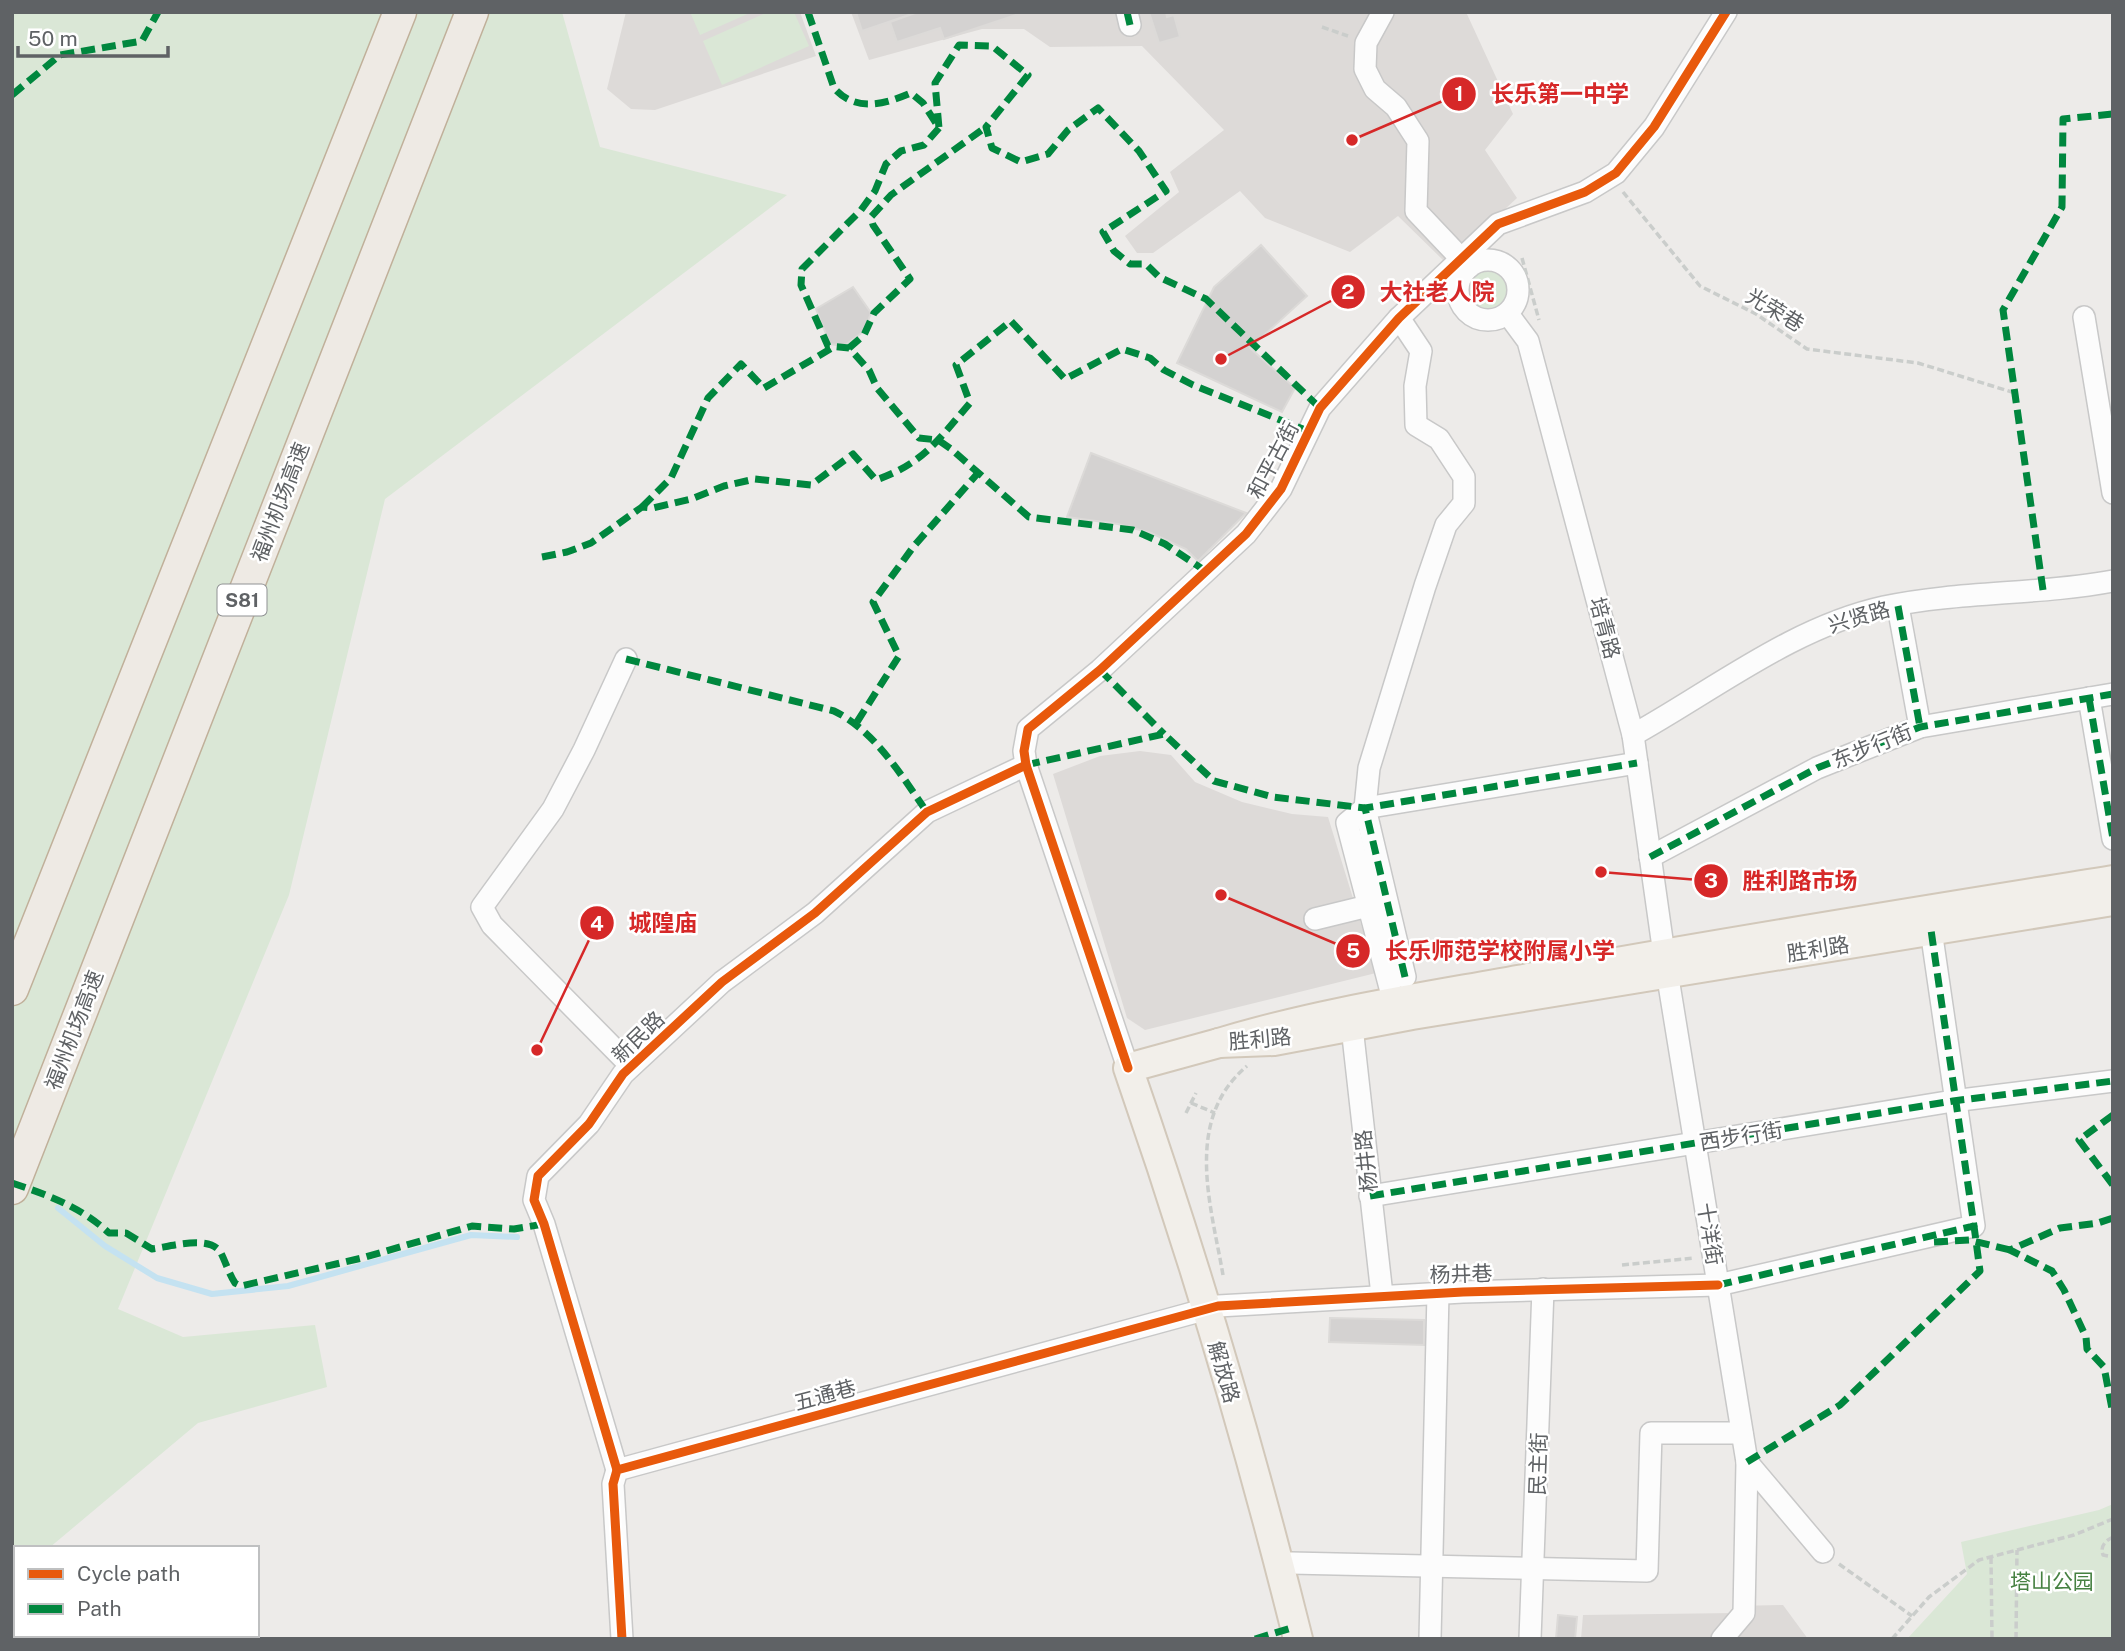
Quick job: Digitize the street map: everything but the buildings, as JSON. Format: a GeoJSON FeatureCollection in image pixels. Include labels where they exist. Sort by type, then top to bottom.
{"type":"FeatureCollection","features":[{"type":"Feature","properties":{"kind":"highway"},"geometry":{"type":"LineString","coordinates":[[12,989],[400,12]]}},
{"type":"Feature","properties":{"kind":"highway","name":"福州机场高速"},"geometry":{"type":"LineString","coordinates":[[12,1188],[472,12]]}},
{"type":"Feature","properties":{"kind":"main road","name":"胜利路"},"geometry":{"type":"LineString","coordinates":[[1219,1044],[1275,1041],[1352,1027],[1665,963],[2113,880]]}},
{"type":"Feature","properties":{"kind":"main road","name":"胜利路"},"geometry":{"type":"LineString","coordinates":[[1219,1044],[1273,1027],[1394,1003],[1665,963],[1931,930],[2113,901]]}},
{"type":"Feature","properties":{"kind":"main road"},"geometry":{"type":"LineString","coordinates":[[1128,1068],[1219,1044]]}},
{"type":"Feature","properties":{"kind":"main road","name":"解放路"},"geometry":{"type":"LineString","coordinates":[[1128,1068],[1218,1307],[1298,1639]]}},
{"type":"Feature","properties":{"kind":"street"},"geometry":{"type":"LineString","coordinates":[[1383,12],[1366,43],[1365,69],[1374,89],[1396,107],[1418,141],[1416,211],[1465,264]]}},
{"type":"Feature","properties":{"kind":"street"},"geometry":{"type":"LineString","coordinates":[[1611,176],[1654,127],[1726,12]]}},
{"type":"Feature","properties":{"kind":"street","name":"和平古街"},"geometry":{"type":"LineString","coordinates":[[1026,765],[1024,751],[1028,729],[1100,670],[1246,534],[1281,489],[1320,408],[1399,318],[1465,264],[1498,225],[1585,192],[1611,176]]}},
{"type":"Feature","properties":{"kind":"street"},"geometry":{"type":"LineString","coordinates":[[1496,260],[1511,270],[1519,288],[1515,306],[1508,314],[1491,321],[1473,317],[1465,310],[1458,293],[1465,264],[1496,260]]}},
{"type":"Feature","properties":{"kind":"street","name":"培青路"},"geometry":{"type":"LineString","coordinates":[[1508,314],[1528,341],[1633,735],[1665,963]]}},
{"type":"Feature","properties":{"kind":"street"},"geometry":{"type":"LineString","coordinates":[[2084,317],[2113,493]]}},
{"type":"Feature","properties":{"kind":"street"},"geometry":{"type":"LineString","coordinates":[[1399,318],[1421,351],[1415,386],[1416,425],[1439,439],[1464,477],[1464,503],[1446,525],[1369,768],[1365,808],[1405,977]]}},
{"type":"Feature","properties":{"kind":"street","name":"兴贤路"},"geometry":{"type":"LineString","coordinates":[[1633,735],[1816,629],[1898,606],[2075,588],[2113,581]]}},
{"type":"Feature","properties":{"kind":"street"},"geometry":{"type":"LineString","coordinates":[[1898,606],[1920,727]]}},
{"type":"Feature","properties":{"kind":"street"},"geometry":{"type":"LineString","coordinates":[[626,659],[584,750],[553,808],[482,907],[492,925],[631,1066]]}},
{"type":"Feature","properties":{"kind":"street","name":"东步行街"},"geometry":{"type":"LineString","coordinates":[[1650,857],[1817,768],[1920,727],[2113,694]]}},
{"type":"Feature","properties":{"kind":"street"},"geometry":{"type":"LineString","coordinates":[[2090,698],[2113,839]]}},
{"type":"Feature","properties":{"kind":"street"},"geometry":{"type":"LineString","coordinates":[[1394,1003],[1347,823],[1365,808],[1637,763]]}},
{"type":"Feature","properties":{"kind":"street"},"geometry":{"type":"LineString","coordinates":[[1026,765],[1128,1068]]}},
{"type":"Feature","properties":{"kind":"street","name":"新民路"},"geometry":{"type":"LineString","coordinates":[[617,1469],[544,1224],[534,1200],[538,1177],[589,1124],[631,1066],[722,982],[815,913],[927,812],[1026,765]]}},
{"type":"Feature","properties":{"kind":"street"},"geometry":{"type":"LineString","coordinates":[[1315,919],[1368,906]]}},
{"type":"Feature","properties":{"kind":"street"},"geometry":{"type":"LineString","coordinates":[[1931,930],[1953,1101]]}},
{"type":"Feature","properties":{"kind":"street","name":"十洋街"},"geometry":{"type":"LineString","coordinates":[[1665,963],[1747,1462],[1744,1613],[1722,1639]]}},
{"type":"Feature","properties":{"kind":"street","name":"杨井路"},"geometry":{"type":"LineString","coordinates":[[1352,1027],[1381,1295]]}},
{"type":"Feature","properties":{"kind":"street","name":"西步行街"},"geometry":{"type":"LineString","coordinates":[[1370,1196],[1953,1101],[2113,1081]]}},
{"type":"Feature","properties":{"kind":"street","name":"杨井巷"},"geometry":{"type":"LineString","coordinates":[[1218,1307],[1381,1295],[1718,1285],[1974,1226],[1953,1101]]}},
{"type":"Feature","properties":{"kind":"street","name":"民主街"},"geometry":{"type":"LineString","coordinates":[[1530,1639],[1543,1289]]}},
{"type":"Feature","properties":{"kind":"street"},"geometry":{"type":"LineString","coordinates":[[1430,1639],[1438,1293]]}},
{"type":"Feature","properties":{"kind":"street","name":"五通巷"},"geometry":{"type":"LineString","coordinates":[[617,1469],[1218,1307]]}},
{"type":"Feature","properties":{"kind":"street"},"geometry":{"type":"LineString","coordinates":[[1291,1563],[1647,1571],[1651,1433],[1742,1433]]}},
{"type":"Feature","properties":{"kind":"street"},"geometry":{"type":"LineString","coordinates":[[1747,1462],[1823,1552]]}},
{"type":"Feature","properties":{"kind":"street"},"geometry":{"type":"LineString","coordinates":[[617,1469],[612,1484],[622,1639]]}},
{"type":"Feature","properties":{"kind":"path"},"geometry":{"type":"LineString","coordinates":[[1322,27],[1366,43]]}},
{"type":"Feature","properties":{"kind":"path"},"geometry":{"type":"LineString","coordinates":[[1522,258],[1540,324]]}},
{"type":"Feature","properties":{"kind":"path"},"geometry":{"type":"LineString","coordinates":[[1218,1307],[1205,1173],[1207,1131],[1235,1076],[1254,1061]]}},
{"type":"Feature","properties":{"kind":"path"},"geometry":{"type":"LineString","coordinates":[[1186,1113],[1196,1093]]}},
{"type":"Feature","properties":{"kind":"path"},"geometry":{"type":"LineString","coordinates":[[1191,1103],[1215,1113]]}},
{"type":"Feature","properties":{"kind":"path"},"geometry":{"type":"LineString","coordinates":[[1622,1265],[1702,1257]]}},
{"type":"Feature","properties":{"kind":"path"},"geometry":{"type":"LineString","coordinates":[[1912,1616],[1945,1583],[1979,1560],[2074,1535],[2113,1519]]}},
{"type":"Feature","properties":{"kind":"path"},"geometry":{"type":"LineString","coordinates":[[2113,1537],[2105,1542],[2102,1550],[2103,1555],[2113,1557]]}},
{"type":"Feature","properties":{"kind":"path"},"geometry":{"type":"LineString","coordinates":[[2016,1639],[2017,1550]]}},
{"type":"Feature","properties":{"kind":"path"},"geometry":{"type":"LineString","coordinates":[[1823,1552],[1912,1616]]}},
{"type":"Feature","properties":{"kind":"path"},"geometry":{"type":"LineString","coordinates":[[1991,1557],[1992,1639]]}},
{"type":"Feature","properties":{"kind":"path"},"geometry":{"type":"LineString","coordinates":[[1892,1639],[1915,1612],[1912,1616]]}},
{"type":"Feature","properties":{"kind":"shaded area"},"geometry":{"type":"Polygon","coordinates":[[[626,12],[800,12],[816,56],[655,110],[631,109],[607,89],[626,12]]]}},
{"type":"Feature","properties":{"kind":"shaded area"},"geometry":{"type":"Polygon","coordinates":[[[851,12],[1466,12],[1513,114],[1485,150],[1517,198],[1465,246],[1458,240],[1443,260],[1398,216],[1350,252],[1265,218],[1240,191],[1153,253],[1137,253],[1125,236],[1179,192],[1170,172],[1224,130],[1142,46],[1050,47],[1024,29],[982,29],[869,60],[851,12]]]}},
{"type":"Feature","properties":{"kind":"shaded area"},"geometry":{"type":"Polygon","coordinates":[[[1140,751],[1171,755],[1195,782],[1242,802],[1292,814],[1328,817],[1376,973],[1145,1030],[1127,1018],[1053,774],[1100,756],[1140,751]]]}},
{"type":"Feature","properties":{"kind":"shaded area"},"geometry":{"type":"Polygon","coordinates":[[[1783,1605],[1808,1639],[1581,1639],[1583,1615],[1734,1613],[1735,1606],[1783,1605]]]}},
{"type":"Feature","properties":{"kind":"green space"},"geometry":{"type":"Polygon","coordinates":[[[12,12],[562,12],[600,147],[787,195],[385,499],[289,895],[118,1309],[183,1337],[315,1325],[327,1387],[198,1423],[51,1546],[14,1546],[12,1598],[12,12]]]}},
{"type":"Feature","properties":{"kind":"green space"},"geometry":{"type":"Polygon","coordinates":[[[690,12],[752,12],[700,35],[690,12]]]}},
{"type":"Feature","properties":{"kind":"green space"},"geometry":{"type":"Polygon","coordinates":[[[768,12],[794,12],[809,46],[722,85],[703,41],[768,12]]]}},
{"type":"Feature","properties":{"kind":"green space"},"geometry":{"type":"Polygon","coordinates":[[[1489,269],[1504,275],[1510,290],[1504,305],[1489,311],[1474,305],[1468,290],[1474,275],[1489,269]]]}},
{"type":"Feature","properties":{"kind":"green space","name":"塔山公园"},"geometry":{"type":"Polygon","coordinates":[[[2113,1504],[2113,1639],[1907,1639],[1967,1574],[1961,1542],[2099,1510],[2113,1504]]]}},
{"type":"Feature","properties":{"kind":"waterway"},"geometry":{"type":"LineString","coordinates":[[58,1208],[105,1246],[157,1278],[212,1294],[288,1286],[471,1235],[517,1237]]}},
{"type":"Feature","properties":{"kind":"marked path"},"geometry":{"type":"LineString","coordinates":[[12,95],[60,55],[142,41],[158,12]]}},
{"type":"Feature","properties":{"kind":"marked path"},"geometry":{"type":"LineString","coordinates":[[808,12],[834,88],[843,96],[852,101],[871,104],[911,93],[923,103],[939,128],[935,83],[959,45],[992,46],[1028,75],[986,127],[992,148],[1021,162],[1048,154],[1068,130],[1098,108],[1139,151],[1166,191],[1103,232],[1114,251],[1130,264],[1146,264],[1159,277],[1206,299],[1320,408]]}},
{"type":"Feature","properties":{"kind":"marked path"},"geometry":{"type":"LineString","coordinates":[[1127,12],[1130,25]]}},
{"type":"Feature","properties":{"kind":"marked path"},"geometry":{"type":"LineString","coordinates":[[2043,590],[2003,310],[2062,207],[2063,119],[2113,114]]}},
{"type":"Feature","properties":{"kind":"marked path"},"geometry":{"type":"LineString","coordinates":[[849,348],[864,335],[874,313],[910,279],[873,225],[871,217],[891,195],[986,127]]}},
{"type":"Feature","properties":{"kind":"marked path"},"geometry":{"type":"LineString","coordinates":[[939,128],[924,145],[901,151],[886,164],[875,191],[861,210],[802,269],[801,285],[828,346],[849,348],[869,370],[877,388],[919,438],[938,440],[951,449],[1029,517],[1133,530],[1165,544],[1207,572]]}},
{"type":"Feature","properties":{"kind":"marked path"},"geometry":{"type":"LineString","coordinates":[[542,557],[591,543],[642,507],[653,508],[691,499],[724,486],[755,479],[811,485],[853,454],[876,480],[893,473],[929,449],[970,403],[956,365],[1011,321],[1065,379],[1122,349],[1150,358],[1164,370],[1193,385],[1308,431]]}},
{"type":"Feature","properties":{"kind":"marked path"},"geometry":{"type":"LineString","coordinates":[[642,507],[671,478],[708,398],[741,364],[764,388],[832,348]]}},
{"type":"Feature","properties":{"kind":"marked path"},"geometry":{"type":"LineString","coordinates":[[857,722],[899,656],[873,602],[914,546],[978,473]]}},
{"type":"Feature","properties":{"kind":"marked path"},"geometry":{"type":"LineString","coordinates":[[1898,606],[1920,727]]}},
{"type":"Feature","properties":{"kind":"marked path"},"geometry":{"type":"LineString","coordinates":[[626,659],[834,711],[875,742],[927,812]]}},
{"type":"Feature","properties":{"kind":"marked path"},"geometry":{"type":"LineString","coordinates":[[1100,670],[1164,734]]}},
{"type":"Feature","properties":{"kind":"marked path"},"geometry":{"type":"LineString","coordinates":[[1650,857],[1817,768],[1920,727],[2113,694]]}},
{"type":"Feature","properties":{"kind":"marked path"},"geometry":{"type":"LineString","coordinates":[[2089,698],[2113,839]]}},
{"type":"Feature","properties":{"kind":"marked path"},"geometry":{"type":"LineString","coordinates":[[1026,765],[1164,734],[1214,781],[1273,797],[1365,808]]}},
{"type":"Feature","properties":{"kind":"marked path"},"geometry":{"type":"LineString","coordinates":[[1405,977],[1365,808],[1637,763]]}},
{"type":"Feature","properties":{"kind":"marked path"},"geometry":{"type":"LineString","coordinates":[[1718,1285],[1974,1226],[1931,930]]}},
{"type":"Feature","properties":{"kind":"marked path"},"geometry":{"type":"LineString","coordinates":[[1370,1196],[1953,1101],[2113,1081]]}},
{"type":"Feature","properties":{"kind":"marked path"},"geometry":{"type":"LineString","coordinates":[[2113,1115],[2079,1140],[2113,1185]]}},
{"type":"Feature","properties":{"kind":"marked path"},"geometry":{"type":"LineString","coordinates":[[12,1183],[64,1203],[109,1233],[126,1233],[152,1249],[189,1243],[216,1247],[235,1283],[241,1286],[362,1258],[472,1226],[514,1229],[544,1224]]}},
{"type":"Feature","properties":{"kind":"marked path"},"geometry":{"type":"LineString","coordinates":[[2113,1218],[2098,1223],[2060,1228],[2010,1250],[2052,1271],[2064,1290],[2086,1337],[2087,1349],[2104,1367],[2113,1414]]}},
{"type":"Feature","properties":{"kind":"marked path"},"geometry":{"type":"LineString","coordinates":[[1747,1462],[1840,1405],[1980,1271],[1974,1226]]}},
{"type":"Feature","properties":{"kind":"marked path"},"geometry":{"type":"LineString","coordinates":[[1934,1242],[1969,1240],[2010,1250]]}},
{"type":"Feature","properties":{"kind":"marked path"},"geometry":{"type":"LineString","coordinates":[[1255,1639],[1295,1627]]}},
{"type":"Feature","properties":{"kind":"cycle path"},"geometry":{"type":"LineString","coordinates":[[1128,1068],[1026,765],[1024,751],[1028,729],[1100,670],[1246,534],[1281,489],[1320,408],[1399,318],[1498,224],[1585,192],[1616,173],[1654,127],[1726,12]]}},
{"type":"Feature","properties":{"kind":"cycle path"},"geometry":{"type":"LineString","coordinates":[[617,1470],[544,1224],[534,1200],[538,1176],[589,1124],[623,1074],[722,982],[815,913],[927,812],[1026,765]]}},
{"type":"Feature","properties":{"kind":"cycle path"},"geometry":{"type":"LineString","coordinates":[[622,1639],[613,1484],[617,1470],[1218,1306],[1463,1292],[1718,1285]]}},
{"type":"Feature","properties":{"kind":"place","name":"长乐第一中学"},"geometry":{"type":"Point","coordinates":[1352,140]}},
{"type":"Feature","properties":{"kind":"place","name":"大社老人院"},"geometry":{"type":"Point","coordinates":[1221,359]}},
{"type":"Feature","properties":{"kind":"place","name":"胜利路市场"},"geometry":{"type":"Point","coordinates":[1601,872]}},
{"type":"Feature","properties":{"kind":"place","name":"长乐师范学校附属小学"},"geometry":{"type":"Point","coordinates":[1221,895]}},
{"type":"Feature","properties":{"kind":"place","name":"城隍庙"},"geometry":{"type":"Point","coordinates":[537,1050]}}]}
